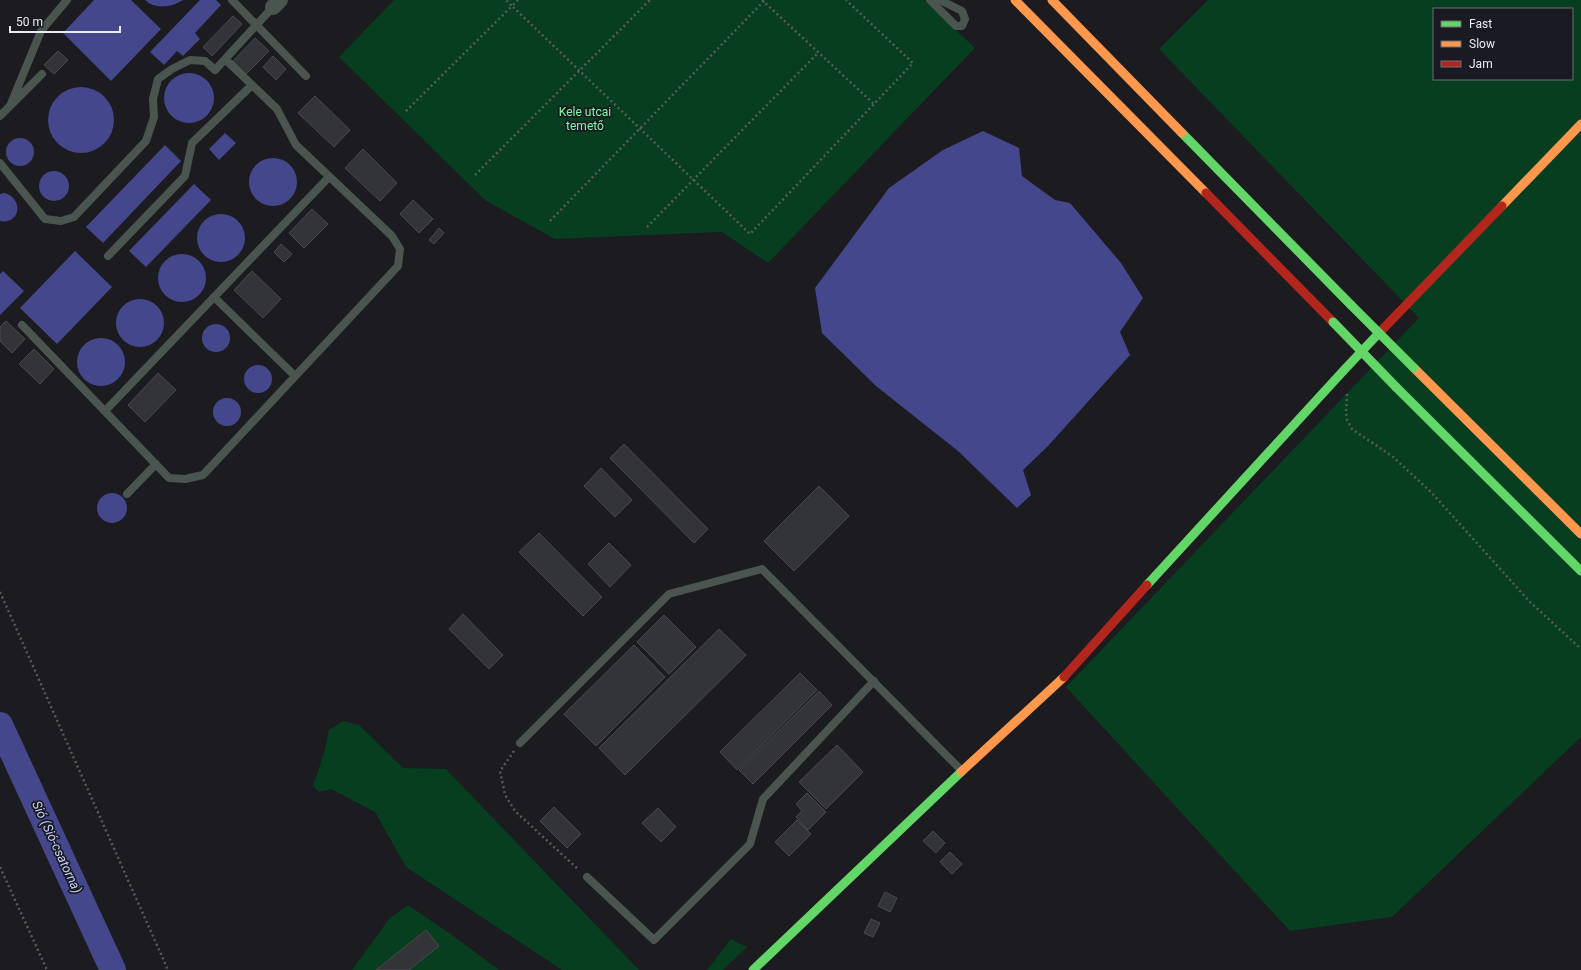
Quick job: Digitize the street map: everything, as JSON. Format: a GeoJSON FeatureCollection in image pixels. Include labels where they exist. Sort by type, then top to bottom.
{"type":"FeatureCollection","features":[{"type":"Feature","properties":{"kind":"main road"},"geometry":{"type":"LineString","coordinates":[[1015,0],[1396,387],[1581,571]]}},
{"type":"Feature","properties":{"kind":"main road"},"geometry":{"type":"LineString","coordinates":[[1052,0],[1351,305],[1581,534]]}},
{"type":"Feature","properties":{"kind":"main road"},"geometry":{"type":"LineString","coordinates":[[757,969],[962,772],[1061,680],[1345,369],[1581,124]]}},
{"type":"Feature","properties":{"kind":"lane"},"geometry":{"type":"LineString","coordinates":[[10,106],[41,31],[67,0]]}},
{"type":"Feature","properties":{"kind":"lane"},"geometry":{"type":"LineString","coordinates":[[232,0],[306,76]]}},
{"type":"Feature","properties":{"kind":"lane"},"geometry":{"type":"LineString","coordinates":[[930,0],[956,26],[962,26],[965,19],[962,11],[940,0]]}},
{"type":"Feature","properties":{"kind":"lane"},"geometry":{"type":"LineString","coordinates":[[0,163],[45,219],[61,221],[74,217],[146,141],[154,117],[153,99],[158,79],[172,69],[190,60],[205,61],[215,70],[277,4]]}},
{"type":"Feature","properties":{"kind":"lane"},"geometry":{"type":"LineString","coordinates":[[22,325],[169,478],[185,479],[203,475],[398,266],[400,249],[392,236],[296,145],[277,109],[225,59]]}},
{"type":"Feature","properties":{"kind":"lane"},"geometry":{"type":"LineString","coordinates":[[0,116],[42,74]]}},
{"type":"Feature","properties":{"kind":"lane"},"geometry":{"type":"LineString","coordinates":[[108,256],[185,176],[192,143],[252,85]]}},
{"type":"Feature","properties":{"kind":"lane"},"geometry":{"type":"LineString","coordinates":[[105,411],[329,177]]}},
{"type":"Feature","properties":{"kind":"lane"},"geometry":{"type":"LineString","coordinates":[[214,297],[296,376]]}},
{"type":"Feature","properties":{"kind":"lane"},"geometry":{"type":"LineString","coordinates":[[127,494],[156,464]]}},
{"type":"Feature","properties":{"kind":"lane"},"geometry":{"type":"LineString","coordinates":[[520,743],[669,594],[762,569],[962,772]]}},
{"type":"Feature","properties":{"kind":"lane"},"geometry":{"type":"LineString","coordinates":[[587,877],[654,940],[750,844],[763,799],[874,681]]}},
{"type":"Feature","properties":{"kind":"path"},"geometry":{"type":"LineString","coordinates":[[506,0],[750,234],[913,63],[846,0]]}},
{"type":"Feature","properties":{"kind":"path"},"geometry":{"type":"LineString","coordinates":[[406,111],[518,0]]}},
{"type":"Feature","properties":{"kind":"path"},"geometry":{"type":"LineString","coordinates":[[475,176],[650,0]]}},
{"type":"Feature","properties":{"kind":"path"},"geometry":{"type":"LineString","coordinates":[[550,221],[764,1],[874,104]]}},
{"type":"Feature","properties":{"kind":"path"},"geometry":{"type":"LineString","coordinates":[[647,227],[818,53]]}},
{"type":"Feature","properties":{"kind":"path"},"geometry":{"type":"LineString","coordinates":[[1345,369],[1347,394],[1346,412],[1347,420],[1352,429],[1393,457],[1431,492],[1529,601],[1581,649]]}},
{"type":"Feature","properties":{"kind":"path"},"geometry":{"type":"LineString","coordinates":[[0,592],[168,970]]}},
{"type":"Feature","properties":{"kind":"path"},"geometry":{"type":"LineString","coordinates":[[520,743],[500,771],[505,795],[515,811],[587,877]]}},
{"type":"Feature","properties":{"kind":"path"},"geometry":{"type":"LineString","coordinates":[[0,867],[46,970]]}},
{"type":"Feature","properties":{"kind":"green space","name":"Kele utcai temető"},"geometry":{"type":"Polygon","coordinates":[[[394,0],[924,0],[975,48],[768,263],[722,232],[555,239],[486,201],[339,57],[394,0]]]}},
{"type":"Feature","properties":{"kind":"green space"},"geometry":{"type":"Polygon","coordinates":[[[1208,0],[1581,0],[1581,737],[1392,917],[1290,931],[1066,687],[1419,318],[1159,49],[1208,0]]]}},
{"type":"Feature","properties":{"kind":"green space"},"geometry":{"type":"Polygon","coordinates":[[[343,721],[359,725],[403,768],[446,769],[639,970],[562,970],[406,867],[375,812],[331,789],[319,792],[313,786],[324,753],[329,730],[343,721]]]}},
{"type":"Feature","properties":{"kind":"green space"},"geometry":{"type":"Polygon","coordinates":[[[408,905],[499,970],[352,970],[389,919],[408,905]]]}},
{"type":"Feature","properties":{"kind":"green space"},"geometry":{"type":"Polygon","coordinates":[[[731,939],[747,947],[723,970],[707,970],[731,939]]]}},
{"type":"Feature","properties":{"kind":"shaded area"},"geometry":{"type":"Polygon","coordinates":[[[94,0],[131,0],[161,29],[111,81],[63,33],[94,0]]]}},
{"type":"Feature","properties":{"kind":"shaded area"},"geometry":{"type":"Polygon","coordinates":[[[145,0],[183,0],[169,6],[159,6],[145,0]]]}},
{"type":"Feature","properties":{"kind":"shaded area"},"geometry":{"type":"Polygon","coordinates":[[[200,0],[216,0],[221,5],[195,33],[200,39],[183,56],[177,51],[164,65],[150,52],[200,0]]]}},
{"type":"Feature","properties":{"kind":"shaded area"},"geometry":{"type":"Polygon","coordinates":[[[184,73],[194,73],[207,80],[214,93],[214,103],[207,116],[194,123],[184,123],[175,119],[168,112],[164,103],[164,93],[168,84],[175,77],[184,73]]]}},
{"type":"Feature","properties":{"kind":"shaded area"},"geometry":{"type":"Polygon","coordinates":[[[81,87],[94,89],[109,102],[112,107],[114,120],[112,133],[99,148],[94,151],[81,153],[68,151],[53,138],[50,133],[48,120],[50,107],[63,92],[68,89],[81,87]]]}},
{"type":"Feature","properties":{"kind":"shaded area"},"geometry":{"type":"Polygon","coordinates":[[[983,131],[1019,148],[1022,176],[1055,200],[1070,203],[1121,263],[1143,298],[1120,332],[1130,355],[1048,446],[1023,470],[1031,495],[1017,508],[958,451],[876,386],[822,333],[815,288],[889,188],[943,150],[983,131]]]}},
{"type":"Feature","properties":{"kind":"shaded area"},"geometry":{"type":"Polygon","coordinates":[[[225,133],[236,143],[219,160],[209,149],[225,133]]]}},
{"type":"Feature","properties":{"kind":"shaded area"},"geometry":{"type":"Polygon","coordinates":[[[20,138],[30,142],[34,152],[30,162],[20,166],[10,162],[6,152],[10,142],[20,138]]]}},
{"type":"Feature","properties":{"kind":"shaded area"},"geometry":{"type":"Polygon","coordinates":[[[165,145],[181,161],[103,243],[86,227],[165,145]]]}},
{"type":"Feature","properties":{"kind":"shaded area"},"geometry":{"type":"Polygon","coordinates":[[[273,158],[282,160],[290,165],[295,173],[297,182],[295,191],[290,199],[282,204],[273,206],[264,204],[256,199],[251,191],[249,182],[251,173],[256,165],[264,160],[273,158]]]}},
{"type":"Feature","properties":{"kind":"shaded area"},"geometry":{"type":"Polygon","coordinates":[[[54,171],[60,172],[68,180],[68,192],[60,200],[54,201],[48,200],[40,192],[39,186],[40,180],[48,172],[54,171]]]}},
{"type":"Feature","properties":{"kind":"shaded area"},"geometry":{"type":"Polygon","coordinates":[[[194,184],[211,200],[146,267],[129,251],[194,184]]]}},
{"type":"Feature","properties":{"kind":"shaded area"},"geometry":{"type":"Polygon","coordinates":[[[5,193],[11,196],[15,201],[17,211],[12,219],[0,221],[0,194],[5,193]]]}},
{"type":"Feature","properties":{"kind":"shaded area"},"geometry":{"type":"Polygon","coordinates":[[[221,214],[230,216],[238,221],[243,229],[245,238],[243,247],[238,255],[230,260],[221,262],[212,260],[204,255],[199,247],[197,238],[199,229],[204,221],[212,216],[221,214]]]}},
{"type":"Feature","properties":{"kind":"shaded area"},"geometry":{"type":"Polygon","coordinates":[[[75,251],[112,287],[57,344],[20,308],[75,251]]]}},
{"type":"Feature","properties":{"kind":"shaded area"},"geometry":{"type":"Polygon","coordinates":[[[182,254],[191,256],[199,261],[204,269],[206,278],[204,287],[199,295],[191,300],[182,302],[173,300],[165,295],[160,287],[158,278],[160,269],[165,261],[173,256],[182,254]]]}},
{"type":"Feature","properties":{"kind":"shaded area"},"geometry":{"type":"Polygon","coordinates":[[[3,271],[24,291],[0,315],[0,274],[3,271]]]}},
{"type":"Feature","properties":{"kind":"shaded area"},"geometry":{"type":"Polygon","coordinates":[[[140,299],[149,301],[157,306],[162,314],[164,323],[162,332],[157,340],[149,345],[140,347],[131,345],[123,340],[118,332],[116,323],[118,314],[123,306],[131,301],[140,299]]]}},
{"type":"Feature","properties":{"kind":"shaded area"},"geometry":{"type":"Polygon","coordinates":[[[216,324],[222,325],[226,328],[229,332],[229,344],[226,348],[222,351],[216,352],[210,351],[206,348],[203,344],[202,338],[203,332],[206,328],[210,325],[216,324]]]}},
{"type":"Feature","properties":{"kind":"shaded area"},"geometry":{"type":"Polygon","coordinates":[[[101,338],[110,340],[118,345],[123,353],[125,362],[123,371],[118,379],[110,384],[101,386],[92,384],[84,379],[79,371],[77,362],[79,353],[84,345],[92,340],[101,338]]]}},
{"type":"Feature","properties":{"kind":"shaded area"},"geometry":{"type":"Polygon","coordinates":[[[258,365],[264,366],[268,369],[271,373],[271,385],[268,389],[264,392],[258,393],[252,392],[248,389],[245,385],[244,379],[245,373],[248,369],[252,366],[258,365]]]}},
{"type":"Feature","properties":{"kind":"shaded area"},"geometry":{"type":"Polygon","coordinates":[[[227,398],[233,399],[237,402],[240,406],[240,418],[237,422],[233,425],[227,426],[221,425],[217,422],[214,418],[213,412],[214,406],[217,402],[221,399],[227,398]]]}},
{"type":"Feature","properties":{"kind":"shaded area"},"geometry":{"type":"Polygon","coordinates":[[[112,493],[122,498],[127,508],[122,518],[112,523],[102,518],[97,508],[102,498],[112,493]]]}},
{"type":"Feature","properties":{"kind":"building"},"geometry":{"type":"Polygon","coordinates":[[[233,16],[242,24],[212,56],[203,47],[233,16]]]}},
{"type":"Feature","properties":{"kind":"building"},"geometry":{"type":"Polygon","coordinates":[[[255,38],[269,51],[246,74],[233,61],[255,38]]]}},
{"type":"Feature","properties":{"kind":"building"},"geometry":{"type":"Polygon","coordinates":[[[58,51],[68,60],[54,74],[44,65],[58,51]]]}},
{"type":"Feature","properties":{"kind":"building"},"geometry":{"type":"Polygon","coordinates":[[[273,56],[286,69],[276,80],[263,67],[273,56]]]}},
{"type":"Feature","properties":{"kind":"building"},"geometry":{"type":"Polygon","coordinates":[[[315,96],[350,130],[334,147],[298,113],[315,96]]]}},
{"type":"Feature","properties":{"kind":"building"},"geometry":{"type":"Polygon","coordinates":[[[363,149],[397,183],[380,201],[345,168],[363,149]]]}},
{"type":"Feature","properties":{"kind":"building"},"geometry":{"type":"Polygon","coordinates":[[[413,200],[433,219],[419,233],[400,214],[413,200]]]}},
{"type":"Feature","properties":{"kind":"building"},"geometry":{"type":"Polygon","coordinates":[[[312,209],[328,224],[304,248],[289,233],[312,209]]]}},
{"type":"Feature","properties":{"kind":"building"},"geometry":{"type":"Polygon","coordinates":[[[439,228],[444,233],[434,244],[429,240],[439,228]]]}},
{"type":"Feature","properties":{"kind":"building"},"geometry":{"type":"Polygon","coordinates":[[[281,244],[292,254],[284,262],[274,252],[281,244]]]}},
{"type":"Feature","properties":{"kind":"building"},"geometry":{"type":"Polygon","coordinates":[[[252,271],[281,299],[263,318],[234,290],[252,271]]]}},
{"type":"Feature","properties":{"kind":"building"},"geometry":{"type":"Polygon","coordinates":[[[6,321],[25,339],[12,353],[0,341],[0,327],[6,321]]]}},
{"type":"Feature","properties":{"kind":"building"},"geometry":{"type":"Polygon","coordinates":[[[34,349],[54,369],[40,384],[19,364],[34,349]]]}},
{"type":"Feature","properties":{"kind":"building"},"geometry":{"type":"Polygon","coordinates":[[[158,373],[176,390],[145,422],[128,405],[158,373]]]}},
{"type":"Feature","properties":{"kind":"building"},"geometry":{"type":"Polygon","coordinates":[[[624,444],[708,529],[694,543],[610,458],[624,444]]]}},
{"type":"Feature","properties":{"kind":"building"},"geometry":{"type":"Polygon","coordinates":[[[601,468],[632,500],[615,517],[584,486],[601,468]]]}},
{"type":"Feature","properties":{"kind":"building"},"geometry":{"type":"Polygon","coordinates":[[[819,486],[849,516],[794,571],[764,541],[819,486]]]}},
{"type":"Feature","properties":{"kind":"building"},"geometry":{"type":"Polygon","coordinates":[[[539,533],[602,597],[583,616],[519,552],[539,533]]]}},
{"type":"Feature","properties":{"kind":"building"},"geometry":{"type":"Polygon","coordinates":[[[609,543],[631,565],[610,587],[588,564],[609,543]]]}},
{"type":"Feature","properties":{"kind":"building"},"geometry":{"type":"Polygon","coordinates":[[[463,614],[503,655],[489,669],[449,629],[463,614]]]}},
{"type":"Feature","properties":{"kind":"building"},"geometry":{"type":"Polygon","coordinates":[[[664,615],[696,647],[669,674],[637,642],[664,615]]]}},
{"type":"Feature","properties":{"kind":"building"},"geometry":{"type":"Polygon","coordinates":[[[719,629],[746,655],[625,775],[599,748],[719,629]]]}},
{"type":"Feature","properties":{"kind":"building"},"geometry":{"type":"Polygon","coordinates":[[[634,645],[665,677],[596,746],[564,714],[634,645]]]}},
{"type":"Feature","properties":{"kind":"building"},"geometry":{"type":"Polygon","coordinates":[[[800,673],[817,690],[737,770],[720,752],[800,673]]]}},
{"type":"Feature","properties":{"kind":"building"},"geometry":{"type":"Polygon","coordinates":[[[819,691],[832,705],[753,784],[739,770],[819,691]]]}},
{"type":"Feature","properties":{"kind":"building"},"geometry":{"type":"Polygon","coordinates":[[[837,745],[863,772],[826,809],[799,782],[837,745]]]}},
{"type":"Feature","properties":{"kind":"building"},"geometry":{"type":"Polygon","coordinates":[[[807,793],[826,812],[808,830],[796,817],[802,811],[796,804],[807,793]]]}},
{"type":"Feature","properties":{"kind":"building"},"geometry":{"type":"Polygon","coordinates":[[[554,807],[581,834],[567,848],[540,821],[554,807]]]}},
{"type":"Feature","properties":{"kind":"building"},"geometry":{"type":"Polygon","coordinates":[[[658,808],[676,827],[661,842],[642,823],[658,808]]]}},
{"type":"Feature","properties":{"kind":"building"},"geometry":{"type":"Polygon","coordinates":[[[797,820],[811,834],[789,856],[775,842],[797,820]]]}},
{"type":"Feature","properties":{"kind":"building"},"geometry":{"type":"Polygon","coordinates":[[[933,831],[945,843],[936,853],[923,841],[933,831]]]}},
{"type":"Feature","properties":{"kind":"building"},"geometry":{"type":"Polygon","coordinates":[[[950,852],[962,864],[952,874],[940,862],[950,852]]]}},
{"type":"Feature","properties":{"kind":"building"},"geometry":{"type":"Polygon","coordinates":[[[885,892],[897,898],[890,912],[878,906],[885,892]]]}},
{"type":"Feature","properties":{"kind":"building"},"geometry":{"type":"Polygon","coordinates":[[[871,919],[880,923],[873,937],[864,933],[871,919]]]}},
{"type":"Feature","properties":{"kind":"building"},"geometry":{"type":"Polygon","coordinates":[[[426,930],[439,946],[409,970],[376,970],[426,930]]]}},
{"type":"Feature","properties":{"kind":"waterway","name":"Sió (Sió-csatorna)"},"geometry":{"type":"LineString","coordinates":[[0,725],[113,970]]}},
{"type":"Feature","properties":{"kind":"traffic: fast"},"geometry":{"type":"LineString","coordinates":[[1182,133],[1351,305]]}},
{"type":"Feature","properties":{"kind":"traffic: fast"},"geometry":{"type":"LineString","coordinates":[[1351,305],[1414,368]]}},
{"type":"Feature","properties":{"kind":"traffic: fast"},"geometry":{"type":"LineString","coordinates":[[1333,322],[1396,387]]}},
{"type":"Feature","properties":{"kind":"traffic: fast"},"geometry":{"type":"LineString","coordinates":[[1147,585],[1379,333]]}},
{"type":"Feature","properties":{"kind":"traffic: fast"},"geometry":{"type":"LineString","coordinates":[[1396,387],[1581,571]]}},
{"type":"Feature","properties":{"kind":"traffic: fast"},"geometry":{"type":"LineString","coordinates":[[753,970],[961,772]]}},
{"type":"Feature","properties":{"kind":"traffic: slow"},"geometry":{"type":"LineString","coordinates":[[1015,0],[1206,193]]}},
{"type":"Feature","properties":{"kind":"traffic: slow"},"geometry":{"type":"LineString","coordinates":[[1052,0],[1182,133]]}},
{"type":"Feature","properties":{"kind":"traffic: slow"},"geometry":{"type":"LineString","coordinates":[[1502,206],[1581,124]]}},
{"type":"Feature","properties":{"kind":"traffic: slow"},"geometry":{"type":"LineString","coordinates":[[1414,368],[1581,534]]}},
{"type":"Feature","properties":{"kind":"traffic: slow"},"geometry":{"type":"LineString","coordinates":[[961,772],[1064,677]]}},
{"type":"Feature","properties":{"kind":"traffic: jam"},"geometry":{"type":"LineString","coordinates":[[1206,193],[1333,322]]}},
{"type":"Feature","properties":{"kind":"traffic: jam"},"geometry":{"type":"LineString","coordinates":[[1379,333],[1502,206]]}},
{"type":"Feature","properties":{"kind":"traffic: jam"},"geometry":{"type":"LineString","coordinates":[[1064,677],[1147,585]]}}]}
